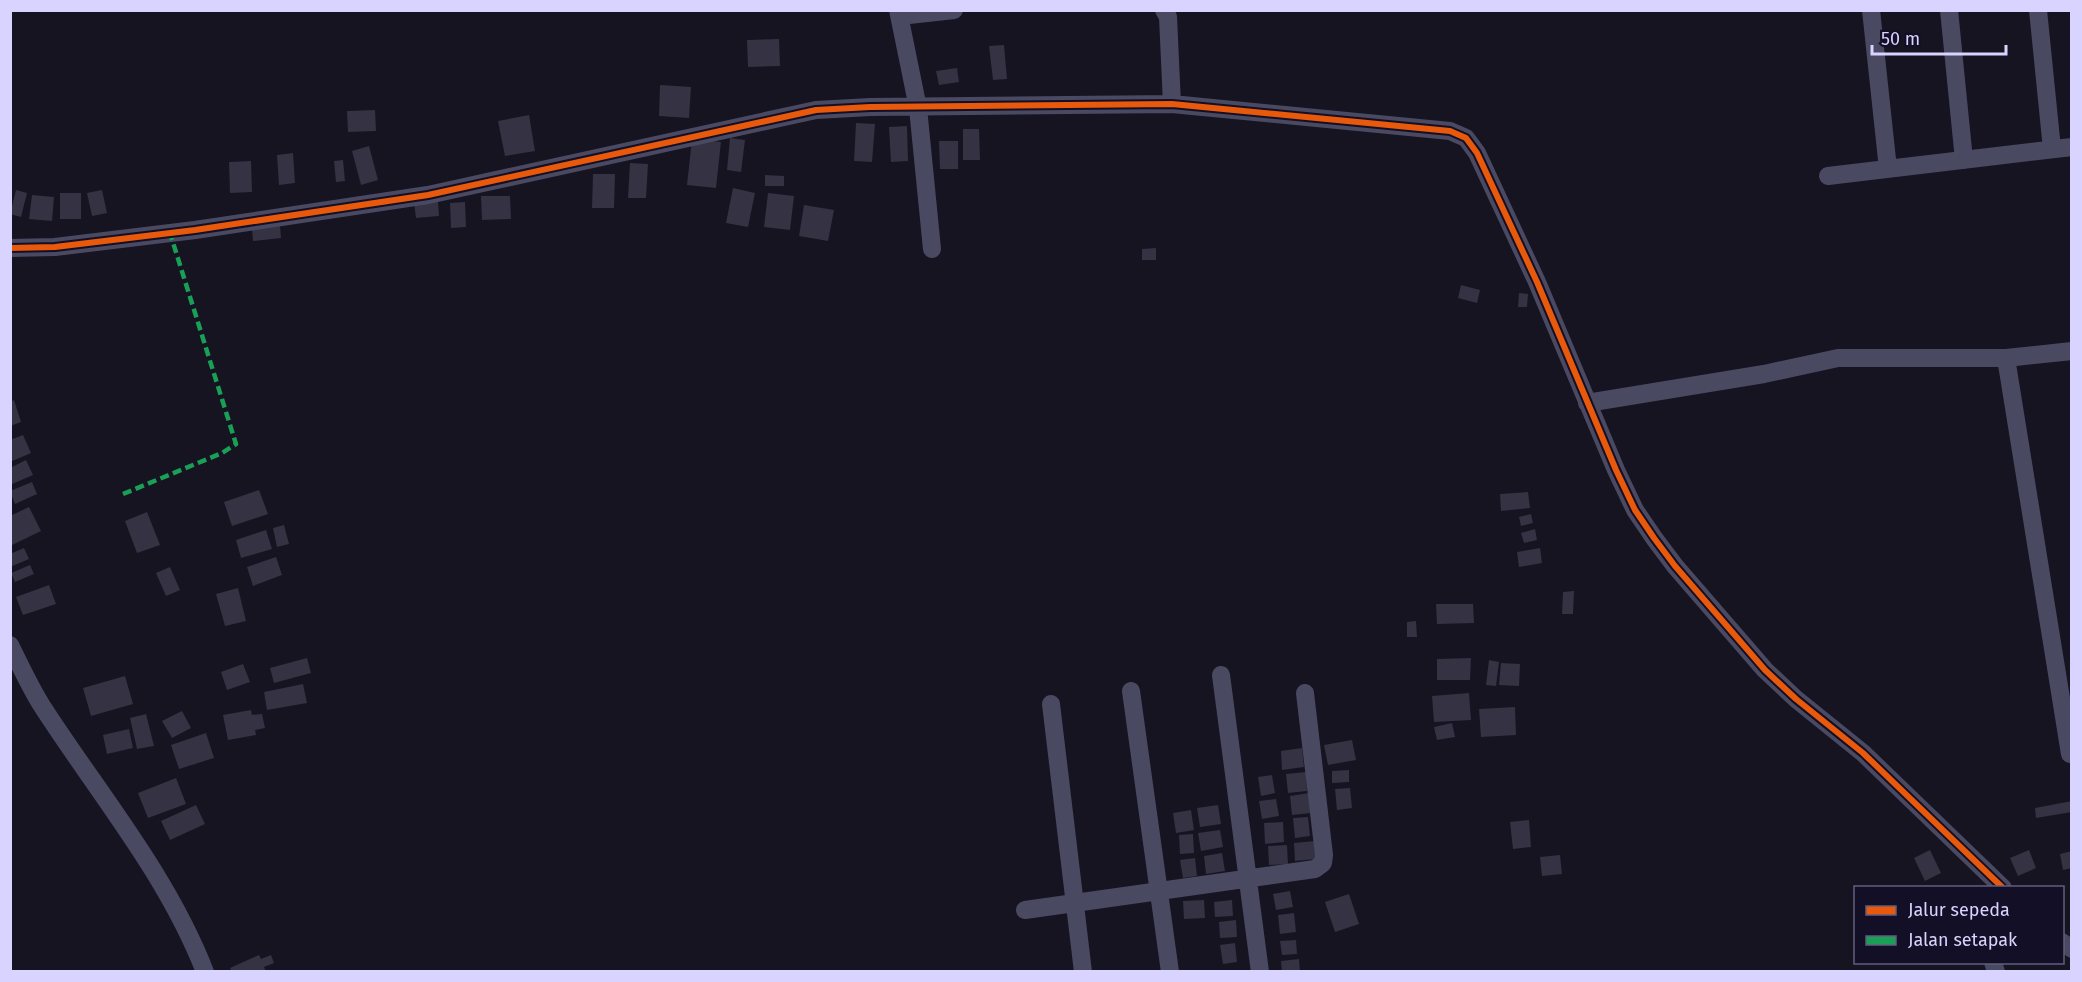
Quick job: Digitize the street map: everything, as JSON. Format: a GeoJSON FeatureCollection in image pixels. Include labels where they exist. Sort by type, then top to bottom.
{"type":"FeatureCollection","features":[{"type":"Feature","properties":{"kind":"street"},"geometry":{"type":"LineString","coordinates":[[932,249],[918,108],[899,13],[954,10]]}},
{"type":"Feature","properties":{"kind":"street"},"geometry":{"type":"LineString","coordinates":[[1164,10],[1168,17],[1172,104]]}},
{"type":"Feature","properties":{"kind":"street"},"geometry":{"type":"LineString","coordinates":[[1871,10],[1888,169]]}},
{"type":"Feature","properties":{"kind":"street"},"geometry":{"type":"LineString","coordinates":[[1949,10],[1964,160]]}},
{"type":"Feature","properties":{"kind":"street"},"geometry":{"type":"LineString","coordinates":[[2038,10],[2052,149]]}},
{"type":"Feature","properties":{"kind":"street"},"geometry":{"type":"LineString","coordinates":[[10,248],[55,247],[195,230],[428,195],[816,110],[1172,104],[1450,131],[1466,138],[1478,153],[1537,282],[1587,403],[1635,510],[1682,574],[1765,670],[1796,699],[1863,753],[2001,886]]}},
{"type":"Feature","properties":{"kind":"street"},"geometry":{"type":"LineString","coordinates":[[1828,176],[2072,147]]}},
{"type":"Feature","properties":{"kind":"street"},"geometry":{"type":"LineString","coordinates":[[1587,403],[1764,374],[1838,358],[2006,358],[2072,351]]}},
{"type":"Feature","properties":{"kind":"street"},"geometry":{"type":"LineString","coordinates":[[2006,358],[2070,754]]}},
{"type":"Feature","properties":{"kind":"street"},"geometry":{"type":"LineString","coordinates":[[10,645],[41,706],[82,762],[177,909],[205,972]]}},
{"type":"Feature","properties":{"kind":"street"},"geometry":{"type":"LineString","coordinates":[[1221,675],[1260,972]]}},
{"type":"Feature","properties":{"kind":"street"},"geometry":{"type":"LineString","coordinates":[[1131,691],[1170,972]]}},
{"type":"Feature","properties":{"kind":"street"},"geometry":{"type":"LineString","coordinates":[[1025,910],[1315,869],[1323,863],[1324,855],[1305,693]]}},
{"type":"Feature","properties":{"kind":"street"},"geometry":{"type":"LineString","coordinates":[[1051,704],[1083,972]]}},
{"type":"Feature","properties":{"kind":"building"},"geometry":{"type":"Polygon","coordinates":[[[779,39],[780,66],[748,67],[747,40],[779,39]]]}},
{"type":"Feature","properties":{"kind":"building"},"geometry":{"type":"Polygon","coordinates":[[[1004,45],[1007,79],[993,80],[989,46],[1004,45]]]}},
{"type":"Feature","properties":{"kind":"building"},"geometry":{"type":"Polygon","coordinates":[[[957,68],[959,82],[939,85],[936,71],[957,68]]]}},
{"type":"Feature","properties":{"kind":"building"},"geometry":{"type":"Polygon","coordinates":[[[660,85],[691,87],[689,118],[659,116],[660,85]]]}},
{"type":"Feature","properties":{"kind":"building"},"geometry":{"type":"Polygon","coordinates":[[[375,110],[376,131],[348,132],[347,111],[375,110]]]}},
{"type":"Feature","properties":{"kind":"building"},"geometry":{"type":"Polygon","coordinates":[[[529,115],[535,151],[505,156],[498,121],[529,115]]]}},
{"type":"Feature","properties":{"kind":"building"},"geometry":{"type":"Polygon","coordinates":[[[856,123],[875,124],[872,162],[854,161],[856,123]]]}},
{"type":"Feature","properties":{"kind":"building"},"geometry":{"type":"Polygon","coordinates":[[[907,126],[908,161],[891,162],[889,127],[907,126]]]}},
{"type":"Feature","properties":{"kind":"building"},"geometry":{"type":"Polygon","coordinates":[[[963,129],[979,129],[980,160],[963,160],[963,129]]]}},
{"type":"Feature","properties":{"kind":"building"},"geometry":{"type":"Polygon","coordinates":[[[730,138],[745,140],[741,172],[727,170],[730,138]]]}},
{"type":"Feature","properties":{"kind":"building"},"geometry":{"type":"Polygon","coordinates":[[[692,139],[721,142],[716,188],[687,185],[692,139]]]}},
{"type":"Feature","properties":{"kind":"building"},"geometry":{"type":"Polygon","coordinates":[[[939,141],[958,141],[958,169],[940,169],[939,141]]]}},
{"type":"Feature","properties":{"kind":"building"},"geometry":{"type":"Polygon","coordinates":[[[369,146],[378,180],[361,185],[352,151],[369,146]]]}},
{"type":"Feature","properties":{"kind":"building"},"geometry":{"type":"Polygon","coordinates":[[[293,153],[295,183],[279,185],[277,155],[293,153]]]}},
{"type":"Feature","properties":{"kind":"building"},"geometry":{"type":"Polygon","coordinates":[[[343,160],[345,181],[336,182],[334,161],[343,160]]]}},
{"type":"Feature","properties":{"kind":"building"},"geometry":{"type":"Polygon","coordinates":[[[251,161],[252,192],[230,193],[229,162],[251,161]]]}},
{"type":"Feature","properties":{"kind":"building"},"geometry":{"type":"Polygon","coordinates":[[[630,163],[648,164],[646,198],[628,198],[630,163]]]}},
{"type":"Feature","properties":{"kind":"building"},"geometry":{"type":"Polygon","coordinates":[[[593,174],[615,174],[614,208],[592,208],[593,174]]]}},
{"type":"Feature","properties":{"kind":"building"},"geometry":{"type":"Polygon","coordinates":[[[765,175],[784,176],[784,186],[765,186],[765,175]]]}},
{"type":"Feature","properties":{"kind":"building"},"geometry":{"type":"Polygon","coordinates":[[[733,188],[755,193],[748,227],[726,223],[733,188]]]}},
{"type":"Feature","properties":{"kind":"building"},"geometry":{"type":"Polygon","coordinates":[[[16,190],[27,193],[21,217],[10,214],[16,190]]]}},
{"type":"Feature","properties":{"kind":"building"},"geometry":{"type":"Polygon","coordinates":[[[102,190],[107,213],[92,216],[87,193],[102,190]]]}},
{"type":"Feature","properties":{"kind":"building"},"geometry":{"type":"Polygon","coordinates":[[[60,193],[81,193],[81,219],[60,219],[60,193]]]}},
{"type":"Feature","properties":{"kind":"building"},"geometry":{"type":"Polygon","coordinates":[[[768,193],[794,196],[790,230],[764,227],[768,193]]]}},
{"type":"Feature","properties":{"kind":"building"},"geometry":{"type":"Polygon","coordinates":[[[32,195],[54,197],[52,221],[29,219],[32,195]]]}},
{"type":"Feature","properties":{"kind":"building"},"geometry":{"type":"Polygon","coordinates":[[[481,196],[510,196],[511,219],[482,220],[481,196]]]}},
{"type":"Feature","properties":{"kind":"building"},"geometry":{"type":"Polygon","coordinates":[[[438,202],[439,216],[416,218],[414,203],[438,202]]]}},
{"type":"Feature","properties":{"kind":"building"},"geometry":{"type":"Polygon","coordinates":[[[465,202],[466,227],[451,228],[450,203],[465,202]]]}},
{"type":"Feature","properties":{"kind":"building"},"geometry":{"type":"Polygon","coordinates":[[[804,205],[834,210],[828,241],[799,236],[804,205]]]}},
{"type":"Feature","properties":{"kind":"building"},"geometry":{"type":"Polygon","coordinates":[[[280,226],[281,238],[253,241],[252,229],[280,226]]]}},
{"type":"Feature","properties":{"kind":"building"},"geometry":{"type":"Polygon","coordinates":[[[1156,248],[1156,260],[1142,260],[1142,249],[1156,248]]]}},
{"type":"Feature","properties":{"kind":"building"},"geometry":{"type":"Polygon","coordinates":[[[1461,285],[1480,290],[1477,303],[1458,298],[1461,285]]]}},
{"type":"Feature","properties":{"kind":"building"},"geometry":{"type":"Polygon","coordinates":[[[1519,293],[1528,294],[1527,307],[1518,307],[1519,293]]]}},
{"type":"Feature","properties":{"kind":"building"},"geometry":{"type":"Polygon","coordinates":[[[14,400],[21,422],[10,426],[10,402],[14,400]]]}},
{"type":"Feature","properties":{"kind":"building"},"geometry":{"type":"Polygon","coordinates":[[[23,435],[31,453],[10,462],[10,440],[23,435]]]}},
{"type":"Feature","properties":{"kind":"building"},"geometry":{"type":"Polygon","coordinates":[[[26,460],[33,475],[10,485],[10,468],[26,460]]]}},
{"type":"Feature","properties":{"kind":"building"},"geometry":{"type":"Polygon","coordinates":[[[32,482],[37,494],[15,504],[10,491],[32,482]]]}},
{"type":"Feature","properties":{"kind":"building"},"geometry":{"type":"Polygon","coordinates":[[[259,490],[268,514],[232,526],[224,502],[259,490]]]}},
{"type":"Feature","properties":{"kind":"building"},"geometry":{"type":"Polygon","coordinates":[[[1528,492],[1530,508],[1501,511],[1500,494],[1528,492]]]}},
{"type":"Feature","properties":{"kind":"building"},"geometry":{"type":"Polygon","coordinates":[[[29,507],[41,531],[10,546],[10,516],[29,507]]]}},
{"type":"Feature","properties":{"kind":"building"},"geometry":{"type":"Polygon","coordinates":[[[147,512],[160,545],[137,553],[125,521],[147,512]]]}},
{"type":"Feature","properties":{"kind":"building"},"geometry":{"type":"Polygon","coordinates":[[[1531,514],[1533,523],[1521,526],[1519,517],[1531,514]]]}},
{"type":"Feature","properties":{"kind":"building"},"geometry":{"type":"Polygon","coordinates":[[[284,525],[289,544],[277,547],[273,528],[284,525]]]}},
{"type":"Feature","properties":{"kind":"building"},"geometry":{"type":"Polygon","coordinates":[[[1535,529],[1537,540],[1524,543],[1521,533],[1535,529]]]}},
{"type":"Feature","properties":{"kind":"building"},"geometry":{"type":"Polygon","coordinates":[[[266,530],[272,549],[241,558],[236,540],[266,530]]]}},
{"type":"Feature","properties":{"kind":"building"},"geometry":{"type":"Polygon","coordinates":[[[24,548],[29,559],[10,567],[10,554],[24,548]]]}},
{"type":"Feature","properties":{"kind":"building"},"geometry":{"type":"Polygon","coordinates":[[[1540,548],[1542,563],[1519,567],[1517,552],[1540,548]]]}},
{"type":"Feature","properties":{"kind":"building"},"geometry":{"type":"Polygon","coordinates":[[[276,557],[282,575],[253,586],[247,567],[276,557]]]}},
{"type":"Feature","properties":{"kind":"building"},"geometry":{"type":"Polygon","coordinates":[[[30,565],[34,574],[15,582],[11,573],[30,565]]]}},
{"type":"Feature","properties":{"kind":"building"},"geometry":{"type":"Polygon","coordinates":[[[170,567],[180,590],[166,596],[156,573],[170,567]]]}},
{"type":"Feature","properties":{"kind":"building"},"geometry":{"type":"Polygon","coordinates":[[[49,585],[56,604],[23,615],[16,597],[49,585]]]}},
{"type":"Feature","properties":{"kind":"building"},"geometry":{"type":"Polygon","coordinates":[[[238,588],[246,621],[225,626],[216,594],[238,588]]]}},
{"type":"Feature","properties":{"kind":"building"},"geometry":{"type":"Polygon","coordinates":[[[1574,591],[1573,614],[1562,614],[1563,592],[1574,591]]]}},
{"type":"Feature","properties":{"kind":"building"},"geometry":{"type":"Polygon","coordinates":[[[1436,604],[1473,604],[1474,623],[1437,624],[1436,604]]]}},
{"type":"Feature","properties":{"kind":"building"},"geometry":{"type":"Polygon","coordinates":[[[1416,621],[1417,637],[1407,637],[1407,622],[1416,621]]]}},
{"type":"Feature","properties":{"kind":"building"},"geometry":{"type":"Polygon","coordinates":[[[307,658],[311,673],[274,683],[270,668],[307,658]]]}},
{"type":"Feature","properties":{"kind":"building"},"geometry":{"type":"Polygon","coordinates":[[[1471,658],[1470,680],[1437,680],[1437,659],[1471,658]]]}},
{"type":"Feature","properties":{"kind":"building"},"geometry":{"type":"Polygon","coordinates":[[[1489,660],[1499,662],[1496,686],[1486,685],[1489,660]]]}},
{"type":"Feature","properties":{"kind":"building"},"geometry":{"type":"Polygon","coordinates":[[[1501,663],[1520,664],[1519,686],[1499,685],[1501,663]]]}},
{"type":"Feature","properties":{"kind":"building"},"geometry":{"type":"Polygon","coordinates":[[[243,664],[250,682],[227,690],[221,672],[243,664]]]}},
{"type":"Feature","properties":{"kind":"building"},"geometry":{"type":"Polygon","coordinates":[[[125,676],[133,704],[91,716],[83,688],[125,676]]]}},
{"type":"Feature","properties":{"kind":"building"},"geometry":{"type":"Polygon","coordinates":[[[303,684],[307,703],[267,710],[264,692],[303,684]]]}},
{"type":"Feature","properties":{"kind":"building"},"geometry":{"type":"Polygon","coordinates":[[[1469,693],[1471,720],[1434,722],[1432,696],[1469,693]]]}},
{"type":"Feature","properties":{"kind":"building"},"geometry":{"type":"Polygon","coordinates":[[[1515,707],[1516,735],[1481,737],[1479,709],[1515,707]]]}},
{"type":"Feature","properties":{"kind":"building"},"geometry":{"type":"Polygon","coordinates":[[[251,710],[252,715],[262,714],[265,728],[255,730],[256,735],[228,740],[223,715],[251,710]]]}},
{"type":"Feature","properties":{"kind":"building"},"geometry":{"type":"Polygon","coordinates":[[[182,711],[191,728],[172,738],[162,721],[182,711]]]}},
{"type":"Feature","properties":{"kind":"building"},"geometry":{"type":"Polygon","coordinates":[[[146,714],[154,746],[137,749],[130,718],[146,714]]]}},
{"type":"Feature","properties":{"kind":"building"},"geometry":{"type":"Polygon","coordinates":[[[1452,723],[1455,737],[1437,740],[1434,727],[1452,723]]]}},
{"type":"Feature","properties":{"kind":"building"},"geometry":{"type":"Polygon","coordinates":[[[129,729],[133,748],[107,754],[103,735],[129,729]]]}},
{"type":"Feature","properties":{"kind":"building"},"geometry":{"type":"Polygon","coordinates":[[[206,733],[214,758],[179,769],[171,745],[206,733]]]}},
{"type":"Feature","properties":{"kind":"building"},"geometry":{"type":"Polygon","coordinates":[[[1352,740],[1356,760],[1328,765],[1324,745],[1352,740]]]}},
{"type":"Feature","properties":{"kind":"building"},"geometry":{"type":"Polygon","coordinates":[[[1302,748],[1304,767],[1282,770],[1281,751],[1302,748]]]}},
{"type":"Feature","properties":{"kind":"building"},"geometry":{"type":"Polygon","coordinates":[[[1349,770],[1349,782],[1332,783],[1332,771],[1349,770]]]}},
{"type":"Feature","properties":{"kind":"building"},"geometry":{"type":"Polygon","coordinates":[[[1306,772],[1307,791],[1288,793],[1286,774],[1306,772]]]}},
{"type":"Feature","properties":{"kind":"building"},"geometry":{"type":"Polygon","coordinates":[[[1272,775],[1275,793],[1261,796],[1258,777],[1272,775]]]}},
{"type":"Feature","properties":{"kind":"building"},"geometry":{"type":"Polygon","coordinates":[[[176,778],[186,804],[148,818],[138,793],[176,778]]]}},
{"type":"Feature","properties":{"kind":"building"},"geometry":{"type":"Polygon","coordinates":[[[1350,788],[1352,808],[1337,810],[1335,789],[1350,788]]]}},
{"type":"Feature","properties":{"kind":"building"},"geometry":{"type":"Polygon","coordinates":[[[1309,793],[1311,813],[1292,815],[1290,796],[1309,793]]]}},
{"type":"Feature","properties":{"kind":"building"},"geometry":{"type":"Polygon","coordinates":[[[1276,799],[1279,816],[1262,819],[1259,801],[1276,799]]]}},
{"type":"Feature","properties":{"kind":"building"},"geometry":{"type":"Polygon","coordinates":[[[2072,801],[2072,812],[2036,818],[2035,808],[2072,801]]]}},
{"type":"Feature","properties":{"kind":"building"},"geometry":{"type":"Polygon","coordinates":[[[196,805],[205,824],[170,840],[161,821],[196,805]]]}},
{"type":"Feature","properties":{"kind":"building"},"geometry":{"type":"Polygon","coordinates":[[[1218,805],[1221,824],[1200,827],[1197,808],[1218,805]]]}},
{"type":"Feature","properties":{"kind":"building"},"geometry":{"type":"Polygon","coordinates":[[[1191,810],[1194,830],[1176,833],[1173,813],[1191,810]]]}},
{"type":"Feature","properties":{"kind":"building"},"geometry":{"type":"Polygon","coordinates":[[[1308,817],[1310,836],[1295,838],[1293,818],[1308,817]]]}},
{"type":"Feature","properties":{"kind":"building"},"geometry":{"type":"Polygon","coordinates":[[[1529,820],[1531,847],[1513,849],[1510,822],[1529,820]]]}},
{"type":"Feature","properties":{"kind":"building"},"geometry":{"type":"Polygon","coordinates":[[[1283,822],[1284,842],[1265,844],[1264,823],[1283,822]]]}},
{"type":"Feature","properties":{"kind":"building"},"geometry":{"type":"Polygon","coordinates":[[[1220,830],[1223,847],[1201,851],[1198,833],[1220,830]]]}},
{"type":"Feature","properties":{"kind":"building"},"geometry":{"type":"Polygon","coordinates":[[[1193,834],[1194,853],[1180,854],[1179,835],[1193,834]]]}},
{"type":"Feature","properties":{"kind":"building"},"geometry":{"type":"Polygon","coordinates":[[[1315,841],[1316,859],[1295,861],[1294,843],[1315,841]]]}},
{"type":"Feature","properties":{"kind":"building"},"geometry":{"type":"Polygon","coordinates":[[[1287,845],[1288,864],[1269,865],[1268,846],[1287,845]]]}},
{"type":"Feature","properties":{"kind":"building"},"geometry":{"type":"Polygon","coordinates":[[[1930,850],[1941,873],[1925,881],[1914,858],[1930,850]]]}},
{"type":"Feature","properties":{"kind":"building"},"geometry":{"type":"Polygon","coordinates":[[[2029,850],[2036,868],[2018,876],[2010,858],[2029,850]]]}},
{"type":"Feature","properties":{"kind":"building"},"geometry":{"type":"Polygon","coordinates":[[[2072,851],[2072,868],[2063,870],[2060,854],[2072,851]]]}},
{"type":"Feature","properties":{"kind":"building"},"geometry":{"type":"Polygon","coordinates":[[[1222,853],[1225,871],[1206,874],[1204,856],[1222,853]]]}},
{"type":"Feature","properties":{"kind":"building"},"geometry":{"type":"Polygon","coordinates":[[[1560,855],[1562,874],[1542,876],[1540,857],[1560,855]]]}},
{"type":"Feature","properties":{"kind":"building"},"geometry":{"type":"Polygon","coordinates":[[[1195,858],[1197,876],[1183,878],[1180,860],[1195,858]]]}},
{"type":"Feature","properties":{"kind":"building"},"geometry":{"type":"Polygon","coordinates":[[[1290,891],[1293,907],[1276,910],[1273,894],[1290,891]]]}},
{"type":"Feature","properties":{"kind":"building"},"geometry":{"type":"Polygon","coordinates":[[[1349,894],[1359,924],[1335,932],[1325,902],[1349,894]]]}},
{"type":"Feature","properties":{"kind":"building"},"geometry":{"type":"Polygon","coordinates":[[[1204,900],[1205,918],[1184,919],[1183,901],[1204,900]]]}},
{"type":"Feature","properties":{"kind":"building"},"geometry":{"type":"Polygon","coordinates":[[[1232,900],[1233,916],[1215,917],[1214,902],[1232,900]]]}},
{"type":"Feature","properties":{"kind":"building"},"geometry":{"type":"Polygon","coordinates":[[[1294,913],[1296,932],[1280,934],[1278,915],[1294,913]]]}},
{"type":"Feature","properties":{"kind":"building"},"geometry":{"type":"Polygon","coordinates":[[[1236,920],[1237,937],[1220,938],[1219,922],[1236,920]]]}},
{"type":"Feature","properties":{"kind":"building"},"geometry":{"type":"Polygon","coordinates":[[[1296,940],[1297,954],[1282,955],[1280,941],[1296,940]]]}},
{"type":"Feature","properties":{"kind":"building"},"geometry":{"type":"Polygon","coordinates":[[[1235,943],[1237,962],[1223,964],[1220,945],[1235,943]]]}},
{"type":"Feature","properties":{"kind":"building"},"geometry":{"type":"Polygon","coordinates":[[[259,955],[261,959],[271,955],[274,963],[264,967],[266,972],[232,972],[230,968],[259,955]]]}},
{"type":"Feature","properties":{"kind":"building"},"geometry":{"type":"Polygon","coordinates":[[[1299,959],[1300,972],[1282,972],[1281,961],[1299,959]]]}},
{"type":"Feature","properties":{"kind":"marked path"},"geometry":{"type":"LineString","coordinates":[[123,494],[222,453],[236,444],[170,233]]}},
{"type":"Feature","properties":{"kind":"cycle path"},"geometry":{"type":"LineString","coordinates":[[10,248],[55,247],[195,230],[428,195],[816,110],[870,107],[1172,104],[1450,131],[1466,138],[1477,153],[1537,282],[1616,470],[1635,510],[1654,538],[1675,566],[1765,670],[1796,699],[1863,753],[2001,886]]}}]}
